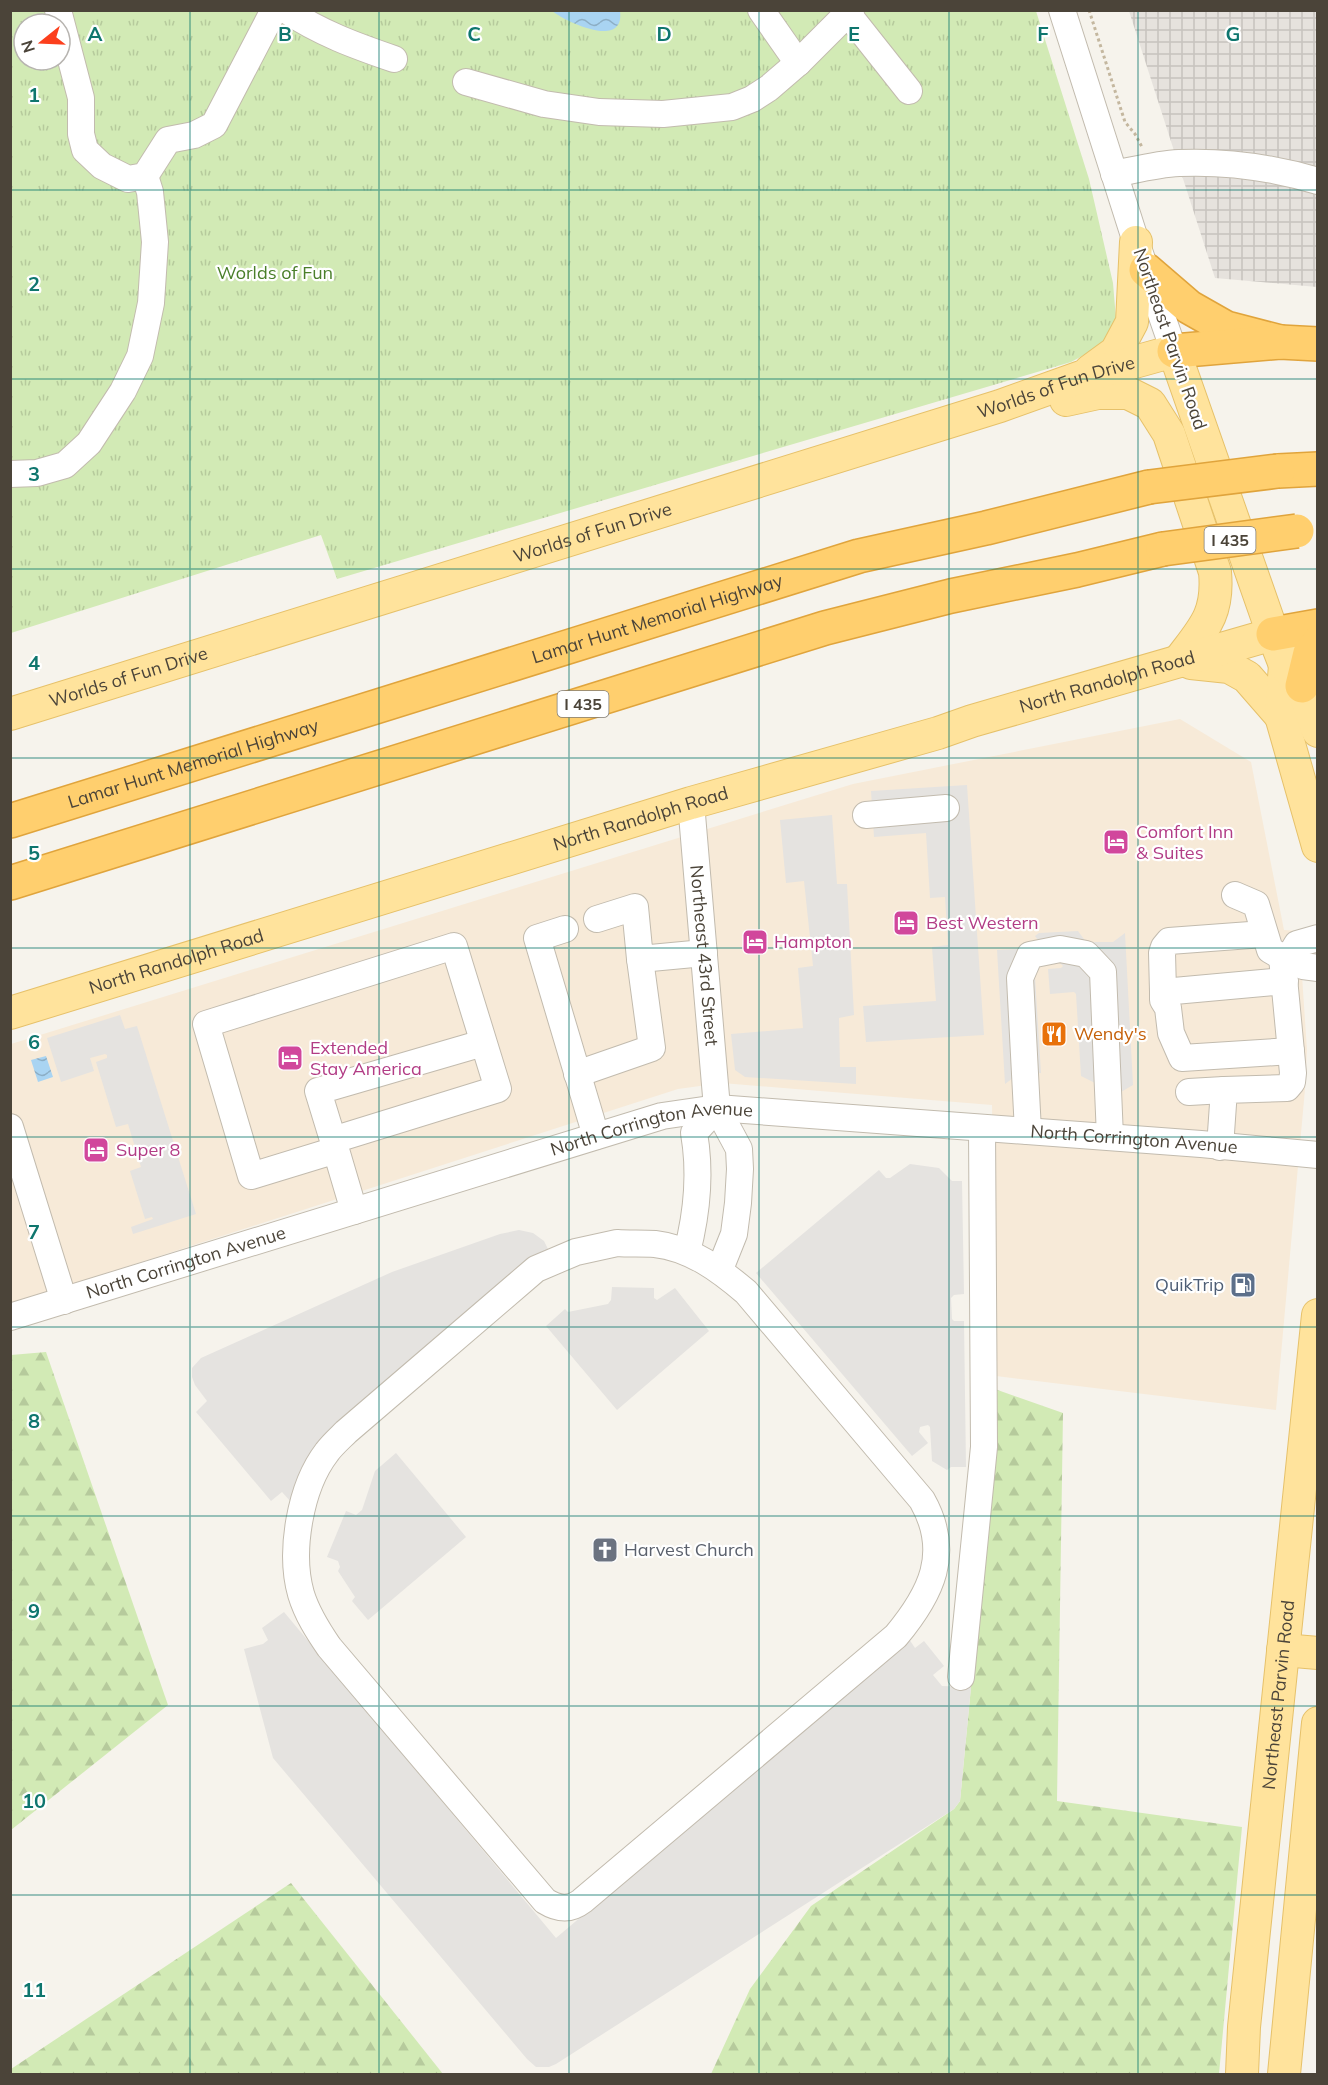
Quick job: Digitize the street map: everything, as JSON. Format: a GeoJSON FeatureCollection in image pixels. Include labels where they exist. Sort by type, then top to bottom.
{"type":"FeatureCollection","features":[{"type":"Feature","properties":{"kind":"highway"},"geometry":{"type":"LineString","coordinates":[[1141,256],[1189,306],[1226,327],[1280,342]]}},
{"type":"Feature","properties":{"kind":"highway"},"geometry":{"type":"LineString","coordinates":[[1174,351],[1280,342],[1317,344]]}},
{"type":"Feature","properties":{"kind":"highway","name":"Lamar Hunt Memorial Highway"},"geometry":{"type":"LineString","coordinates":[[10,821],[860,556],[986,528],[1149,487],[1278,471],[1317,469]]}},
{"type":"Feature","properties":{"kind":"highway","name":"I 435"},"geometry":{"type":"LineString","coordinates":[[10,883],[825,628],[951,596],[1077,570],[1163,549],[1307,531]]}},
{"type":"Feature","properties":{"kind":"highway"},"geometry":{"type":"LineString","coordinates":[[1273,634],[1317,626]]}},
{"type":"Feature","properties":{"kind":"highway"},"geometry":{"type":"LineString","coordinates":[[1294,676],[1317,643]]}},
{"type":"Feature","properties":{"kind":"main road"},"geometry":{"type":"LineString","coordinates":[[1081,378],[1116,352],[1132,322],[1141,256]]}},
{"type":"Feature","properties":{"kind":"main road","name":"Worlds of Fun Drive"},"geometry":{"type":"LineString","coordinates":[[10,714],[1000,406],[1081,378],[1174,351]]}},
{"type":"Feature","properties":{"kind":"main road","name":"Northeast Parvin Road"},"geometry":{"type":"LineString","coordinates":[[1174,351],[1273,634],[1317,731]]}},
{"type":"Feature","properties":{"kind":"main road"},"geometry":{"type":"LineString","coordinates":[[1000,406],[1051,404],[1098,393],[1128,393],[1150,404],[1169,434],[1215,572],[1217,590],[1210,618],[1179,661],[1228,667],[1247,677],[1281,716]]}},
{"type":"Feature","properties":{"kind":"main road","name":"North Randolph Road"},"geometry":{"type":"LineString","coordinates":[[10,1013],[691,803],[927,737],[972,721],[1273,634]]}},
{"type":"Feature","properties":{"kind":"main road","name":"Northeast Parvin Road"},"geometry":{"type":"LineString","coordinates":[[1294,676],[1281,716],[1317,846]]}},
{"type":"Feature","properties":{"kind":"main road","name":"Northeast Parvin Road"},"geometry":{"type":"LineString","coordinates":[[1242,2074],[1244,2027],[1317,1315]]}},
{"type":"Feature","properties":{"kind":"main road"},"geometry":{"type":"LineString","coordinates":[[1283,1650],[1317,1653]]}},
{"type":"Feature","properties":{"kind":"main road"},"geometry":{"type":"LineString","coordinates":[[1284,2074],[1317,1723]]}},
{"type":"Feature","properties":{"kind":"street"},"geometry":{"type":"LineString","coordinates":[[58,10],[81,98],[81,134],[86,150],[102,166],[128,179],[145,176],[168,140],[194,135],[214,125],[274,10]]}},
{"type":"Feature","properties":{"kind":"street"},"geometry":{"type":"LineString","coordinates":[[286,10],[309,26],[394,59]]}},
{"type":"Feature","properties":{"kind":"street"},"geometry":{"type":"LineString","coordinates":[[761,10],[798,63]]}},
{"type":"Feature","properties":{"kind":"street","name":"Northeast Parvin Road"},"geometry":{"type":"LineString","coordinates":[[1062,10],[1174,351]]}},
{"type":"Feature","properties":{"kind":"street"},"geometry":{"type":"LineString","coordinates":[[466,82],[544,104],[599,112],[663,114],[732,107],[752,99],[798,63],[849,12],[909,91]]}},
{"type":"Feature","properties":{"kind":"street"},"geometry":{"type":"LineString","coordinates":[[1114,174],[1178,163],[1223,164],[1269,170],[1317,181]]}},
{"type":"Feature","properties":{"kind":"street"},"geometry":{"type":"LineString","coordinates":[[10,474],[38,473],[65,465],[89,443],[123,391],[140,356],[150,303],[155,242],[150,192],[145,176]]}},
{"type":"Feature","properties":{"kind":"street","name":"Northeast 43rd Street"},"geometry":{"type":"LineString","coordinates":[[691,803],[717,1108]]}},
{"type":"Feature","properties":{"kind":"street"},"geometry":{"type":"LineString","coordinates":[[866,815],[946,808]]}},
{"type":"Feature","properties":{"kind":"street"},"geometry":{"type":"LineString","coordinates":[[1235,895],[1256,904],[1270,950],[1285,965]]}},
{"type":"Feature","properties":{"kind":"street"},"geometry":{"type":"LineString","coordinates":[[577,1074],[652,1048],[635,907],[597,919]]}},
{"type":"Feature","properties":{"kind":"street"},"geometry":{"type":"LineString","coordinates":[[565,929],[537,938],[596,1136]]}},
{"type":"Feature","properties":{"kind":"street"},"geometry":{"type":"LineString","coordinates":[[1264,934],[1169,941],[1162,953],[1163,996],[1155,1009],[1155,1037],[1159,1047],[1166,1054],[1182,1058],[1291,1051]]}},
{"type":"Feature","properties":{"kind":"street"},"geometry":{"type":"LineString","coordinates":[[1189,1092],[1287,1088],[1292,1082],[1285,965],[1297,944],[1317,938]]}},
{"type":"Feature","properties":{"kind":"street"},"geometry":{"type":"LineString","coordinates":[[454,946],[498,1089],[334,1145],[251,1176],[206,1024],[454,946]]}},
{"type":"Feature","properties":{"kind":"street"},"geometry":{"type":"LineString","coordinates":[[1028,1131],[1020,978],[1030,956],[1060,949],[1086,954],[1103,972],[1110,1137]]}},
{"type":"Feature","properties":{"kind":"street"},"geometry":{"type":"LineString","coordinates":[[640,959],[704,953]]}},
{"type":"Feature","properties":{"kind":"street"},"geometry":{"type":"LineString","coordinates":[[1163,996],[1285,965],[1317,968]]}},
{"type":"Feature","properties":{"kind":"street"},"geometry":{"type":"LineString","coordinates":[[354,1211],[318,1091],[483,1043]]}},
{"type":"Feature","properties":{"kind":"street"},"geometry":{"type":"LineString","coordinates":[[1220,1147],[1224,1090]]}},
{"type":"Feature","properties":{"kind":"street"},"geometry":{"type":"LineString","coordinates":[[687,1252],[698,1193],[698,1156],[694,1133],[717,1108],[739,1149],[740,1169],[734,1234],[720,1269]]}},
{"type":"Feature","properties":{"kind":"street","name":"North Corrington Avenue"},"geometry":{"type":"LineString","coordinates":[[10,1317],[662,1116],[717,1108],[1317,1155]]}},
{"type":"Feature","properties":{"kind":"street"},"geometry":{"type":"LineString","coordinates":[[10,1126],[64,1301]]}},
{"type":"Feature","properties":{"kind":"street"},"geometry":{"type":"LineString","coordinates":[[961,1677],[984,1447],[982,1128]]}},
{"type":"Feature","properties":{"kind":"street"},"geometry":{"type":"LineString","coordinates":[[617,1243],[657,1244],[687,1252],[720,1269],[746,1292],[922,1500],[930,1514],[936,1538],[935,1571],[924,1599],[896,1636],[582,1901],[564,1909],[545,1901],[329,1647],[313,1624],[301,1594],[296,1557],[299,1517],[326,1453],[346,1432],[536,1269],[576,1252],[617,1243]]}},
{"type":"Feature","properties":{"kind":"path"},"geometry":{"type":"LineString","coordinates":[[1089,10],[1125,122],[1135,134],[1150,168]]}},
{"type":"Feature","properties":{"kind":"shaded area"},"geometry":{"type":"Polygon","coordinates":[[[1129,11],[1317,11],[1317,287],[1215,278],[1129,11]]]}},
{"type":"Feature","properties":{"kind":"shaded area"},"geometry":{"type":"Polygon","coordinates":[[[1180,719],[1251,762],[1284,930],[1299,931],[1307,1050],[1276,1410],[996,1376],[992,1105],[722,1083],[678,1089],[11,1304],[11,1044],[853,784],[1180,719]]]}},
{"type":"Feature","properties":{"kind":"shaded area"},"geometry":{"type":"Polygon","coordinates":[[[967,785],[984,1035],[866,1042],[863,1006],[936,1001],[932,947],[948,945],[945,897],[930,898],[926,833],[874,837],[871,791],[967,785]]]}},
{"type":"Feature","properties":{"kind":"shaded area"},"geometry":{"type":"Polygon","coordinates":[[[832,815],[837,884],[847,884],[854,1015],[839,1018],[840,1067],[856,1067],[856,1084],[745,1077],[735,1070],[731,1034],[803,1028],[798,968],[813,966],[804,881],[786,883],[780,820],[832,815]]]}},
{"type":"Feature","properties":{"kind":"shaded area"},"geometry":{"type":"Polygon","coordinates":[[[1078,931],[1086,942],[1113,942],[1125,933],[1133,1085],[1121,1092],[1081,1076],[1076,994],[1074,992],[1050,994],[1048,969],[1061,968],[1063,966],[1059,962],[1041,965],[1036,970],[1041,1073],[1017,1075],[1005,1084],[997,950],[1037,948],[1041,944],[1035,936],[1039,933],[1078,931]]]}},
{"type":"Feature","properties":{"kind":"shaded area"},"geometry":{"type":"Polygon","coordinates":[[[120,1015],[125,1029],[137,1026],[196,1214],[133,1234],[131,1227],[153,1219],[152,1217],[145,1219],[130,1171],[141,1167],[128,1124],[116,1127],[96,1062],[107,1058],[107,1055],[90,1058],[94,1071],[61,1082],[47,1038],[120,1015]]]}},
{"type":"Feature","properties":{"kind":"shaded area"},"geometry":{"type":"Polygon","coordinates":[[[910,1164],[939,1168],[952,1181],[962,1181],[964,1294],[954,1295],[951,1298],[952,1319],[964,1321],[966,1467],[951,1467],[947,1470],[932,1461],[930,1427],[928,1425],[920,1427],[919,1432],[928,1443],[912,1456],[756,1273],[879,1170],[886,1178],[890,1178],[910,1164]]]}},
{"type":"Feature","properties":{"kind":"shaded area"},"geometry":{"type":"Polygon","coordinates":[[[519,1230],[533,1233],[544,1241],[549,1251],[291,1502],[282,1492],[271,1501],[196,1412],[207,1401],[192,1377],[192,1368],[201,1358],[392,1272],[500,1234],[519,1230]]]}},
{"type":"Feature","properties":{"kind":"shaded area"},"geometry":{"type":"Polygon","coordinates":[[[612,1287],[654,1288],[654,1298],[657,1300],[675,1288],[709,1331],[617,1410],[546,1326],[565,1309],[568,1312],[608,1304],[611,1300],[612,1287]]]}},
{"type":"Feature","properties":{"kind":"shaded area"},"geometry":{"type":"Polygon","coordinates":[[[396,1453],[466,1537],[368,1620],[352,1601],[355,1597],[338,1571],[340,1567],[338,1561],[327,1557],[346,1511],[356,1515],[362,1510],[375,1471],[396,1453]]]}},
{"type":"Feature","properties":{"kind":"shaded area"},"geometry":{"type":"Polygon","coordinates":[[[284,1612],[556,1938],[909,1639],[915,1648],[924,1641],[944,1666],[933,1675],[942,1686],[971,1687],[960,1801],[954,1809],[556,2064],[549,2067],[536,2067],[273,1758],[244,1649],[263,1644],[268,1640],[262,1628],[284,1612]]]}},
{"type":"Feature","properties":{"kind":"green space","name":"Worlds of Fun"},"geometry":{"type":"Polygon","coordinates":[[[11,11],[1036,11],[1089,179],[1113,283],[1116,319],[1108,339],[1097,348],[1071,362],[337,579],[321,535],[11,633],[11,11]]]}},
{"type":"Feature","properties":{"kind":"green space"},"geometry":{"type":"Polygon","coordinates":[[[46,1352],[168,1705],[11,1830],[11,1355],[46,1352]]]}},
{"type":"Feature","properties":{"kind":"green space"},"geometry":{"type":"Polygon","coordinates":[[[992,1388],[1063,1413],[1057,1801],[1242,1827],[1219,2074],[711,2074],[750,1989],[811,1906],[954,1809],[960,1801],[971,1687],[992,1388]]]}},
{"type":"Feature","properties":{"kind":"green space"},"geometry":{"type":"Polygon","coordinates":[[[291,1883],[443,2074],[11,2074],[11,2069],[291,1883]]]}},
{"type":"Feature","properties":{"kind":"water"},"geometry":{"type":"Polygon","coordinates":[[[552,11],[620,11],[619,23],[613,29],[593,30],[569,21],[552,11]]]}},
{"type":"Feature","properties":{"kind":"water"},"geometry":{"type":"Polygon","coordinates":[[[46,1056],[53,1077],[38,1082],[31,1060],[46,1056]]]}},
{"type":"Feature","properties":{"kind":"place","name":"Comfort Inn & Suites"},"geometry":{"type":"Point","coordinates":[1116,842]}},
{"type":"Feature","properties":{"kind":"place","name":"Best Western"},"geometry":{"type":"Point","coordinates":[906,923]}},
{"type":"Feature","properties":{"kind":"place","name":"Hampton"},"geometry":{"type":"Point","coordinates":[755,942]}},
{"type":"Feature","properties":{"kind":"place","name":"Wendy's"},"geometry":{"type":"Point","coordinates":[1054,1034]}},
{"type":"Feature","properties":{"kind":"place","name":"Extended Stay America"},"geometry":{"type":"Point","coordinates":[290,1058]}},
{"type":"Feature","properties":{"kind":"place","name":"Super 8"},"geometry":{"type":"Point","coordinates":[96,1150]}},
{"type":"Feature","properties":{"kind":"place","name":"QuikTrip"},"geometry":{"type":"Point","coordinates":[1243,1285]}},
{"type":"Feature","properties":{"kind":"place","name":"Harvest Church"},"geometry":{"type":"Point","coordinates":[605,1550]}}]}
